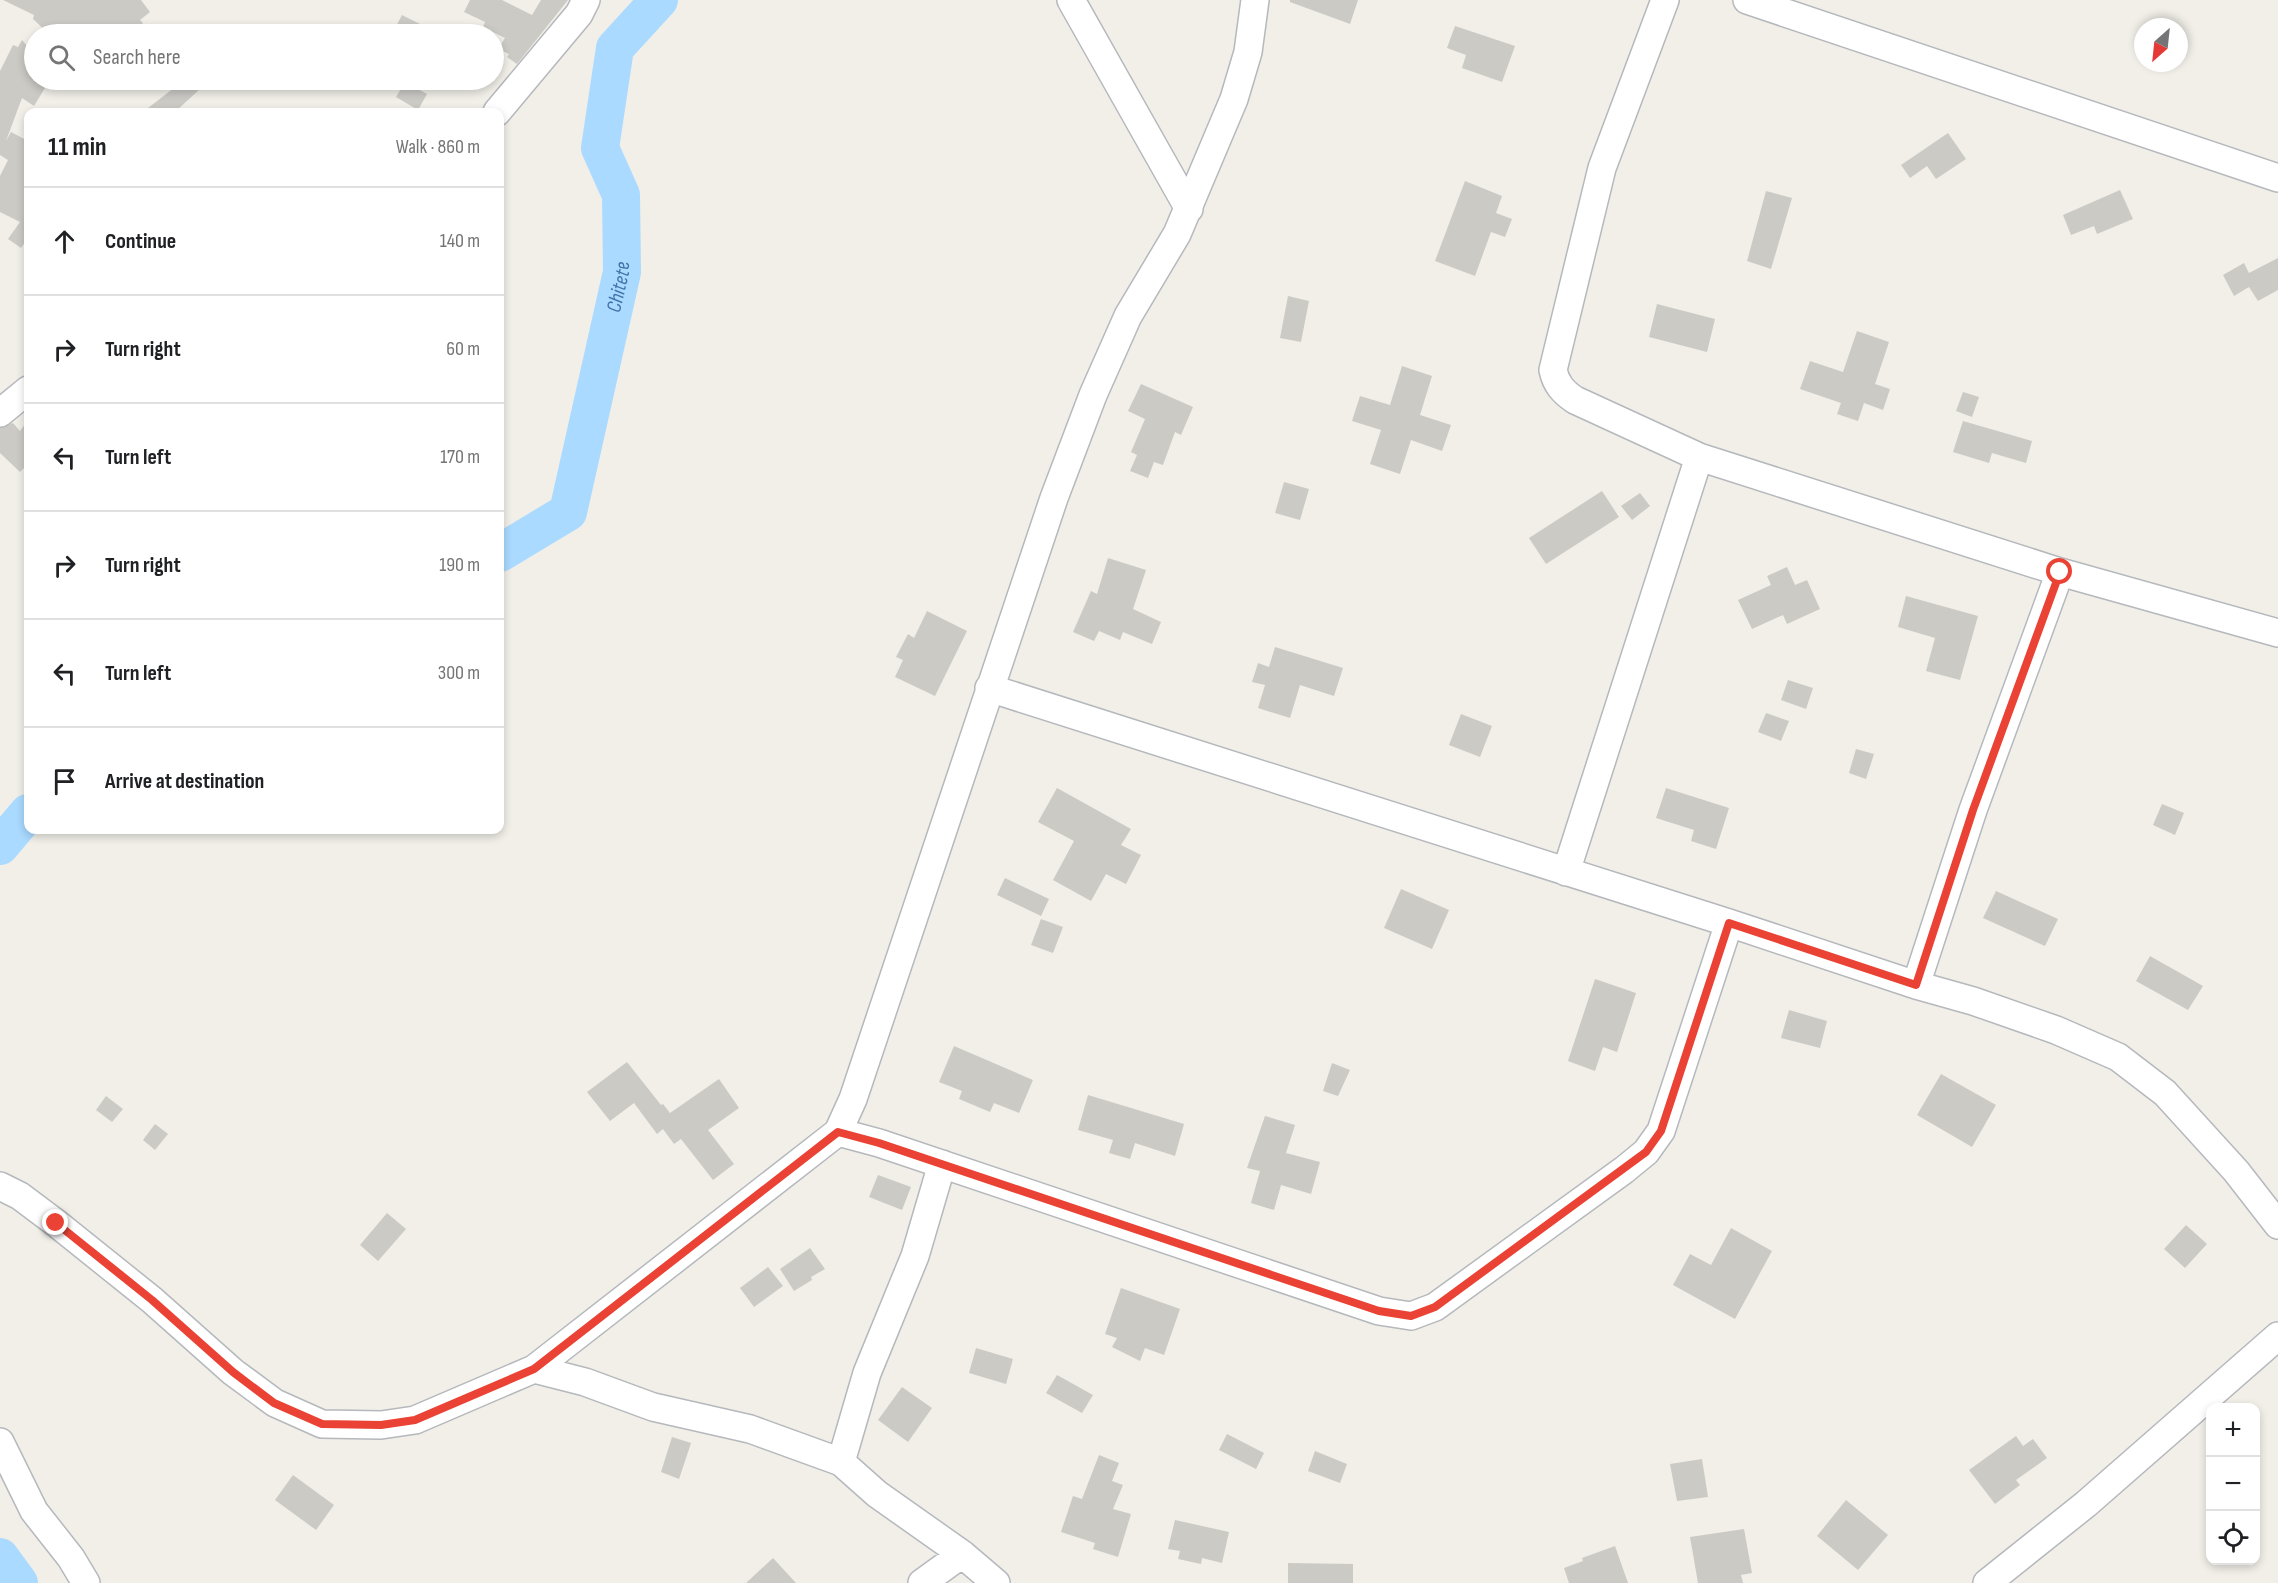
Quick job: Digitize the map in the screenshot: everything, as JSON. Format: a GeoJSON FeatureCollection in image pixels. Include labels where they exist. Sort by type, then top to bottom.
{"type":"FeatureCollection","features":[{"type":"Feature","properties":{"kind":"street"},"geometry":{"type":"LineString","coordinates":[[500,108],[579,14],[586,0]]}},
{"type":"Feature","properties":{"kind":"street"},"geometry":{"type":"LineString","coordinates":[[1071,0],[1189,209]]}},
{"type":"Feature","properties":{"kind":"street"},"geometry":{"type":"LineString","coordinates":[[0,1186],[20,1196],[56,1223],[152,1300],[233,1372],[274,1403],[322,1424],[381,1425],[415,1420],[534,1369],[838,1132],[853,1099],[1054,498],[1093,395],[1128,316],[1177,234],[1234,99],[1248,52],[1255,0]]}},
{"type":"Feature","properties":{"kind":"street"},"geometry":{"type":"LineString","coordinates":[[1665,0],[1602,168],[1553,370],[1556,382],[1575,400],[1699,457],[2060,572],[2278,633]]}},
{"type":"Feature","properties":{"kind":"street"},"geometry":{"type":"LineString","coordinates":[[1747,0],[2278,178]]}},
{"type":"Feature","properties":{"kind":"street"},"geometry":{"type":"LineString","coordinates":[[0,413],[24,393]]}},
{"type":"Feature","properties":{"kind":"street"},"geometry":{"type":"LineString","coordinates":[[1566,872],[1699,457]]}},
{"type":"Feature","properties":{"kind":"street"},"geometry":{"type":"LineString","coordinates":[[1916,985],[1973,810],[2060,572]]}},
{"type":"Feature","properties":{"kind":"street"},"geometry":{"type":"LineString","coordinates":[[989,688],[1729,923],[1916,985],[1973,1001],[2118,1057],[2165,1093],[2236,1171],[2278,1225]]}},
{"type":"Feature","properties":{"kind":"street"},"geometry":{"type":"LineString","coordinates":[[838,1132],[879,1143],[1379,1311],[1411,1316],[1435,1307],[1646,1152],[1661,1131],[1729,923]]}},
{"type":"Feature","properties":{"kind":"street"},"geometry":{"type":"LineString","coordinates":[[841,1462],[867,1373],[915,1256],[942,1164]]}},
{"type":"Feature","properties":{"kind":"street"},"geometry":{"type":"LineString","coordinates":[[1987,1583],[2086,1503],[2278,1336]]}},
{"type":"Feature","properties":{"kind":"street"},"geometry":{"type":"LineString","coordinates":[[534,1369],[585,1382],[653,1407],[750,1429],[841,1462],[877,1494],[962,1554],[996,1583]]}},
{"type":"Feature","properties":{"kind":"street"},"geometry":{"type":"LineString","coordinates":[[0,1442],[34,1511],[71,1558],[86,1583]]}},
{"type":"Feature","properties":{"kind":"street"},"geometry":{"type":"LineString","coordinates":[[922,1583],[962,1554]]}},
{"type":"Feature","properties":{"kind":"building"},"geometry":{"type":"Polygon","coordinates":[[[3,0],[141,0],[150,12],[140,20],[142,24],[38,24],[33,19],[34,15],[3,0]]]}},
{"type":"Feature","properties":{"kind":"building"},"geometry":{"type":"Polygon","coordinates":[[[470,0],[502,0],[532,15],[541,0],[568,0],[517,64],[504,52],[504,24],[484,24],[485,22],[464,12],[470,0]]]}},
{"type":"Feature","properties":{"kind":"building"},"geometry":{"type":"Polygon","coordinates":[[[1290,0],[1358,0],[1350,24],[1290,2],[1290,0]]]}},
{"type":"Feature","properties":{"kind":"building"},"geometry":{"type":"Polygon","coordinates":[[[402,15],[420,24],[397,24],[402,15]]]}},
{"type":"Feature","properties":{"kind":"building"},"geometry":{"type":"Polygon","coordinates":[[[1455,26],[1515,46],[1502,82],[1462,68],[1466,55],[1447,48],[1455,26]]]}},
{"type":"Feature","properties":{"kind":"building"},"geometry":{"type":"Polygon","coordinates":[[[22,40],[24,42],[24,90],[44,90],[34,106],[22,98],[6,141],[11,132],[24,139],[24,244],[21,248],[8,239],[20,222],[0,212],[0,176],[8,160],[0,155],[0,71],[13,45],[18,47],[22,40]]]}},
{"type":"Feature","properties":{"kind":"building"},"geometry":{"type":"Polygon","coordinates":[[[171,90],[199,90],[179,108],[148,108],[171,90]]]}},
{"type":"Feature","properties":{"kind":"building"},"geometry":{"type":"Polygon","coordinates":[[[400,90],[420,90],[427,94],[419,108],[415,108],[396,97],[400,90]]]}},
{"type":"Feature","properties":{"kind":"building"},"geometry":{"type":"Polygon","coordinates":[[[1948,133],[1966,159],[1936,179],[1927,166],[1910,178],[1901,165],[1948,133]]]}},
{"type":"Feature","properties":{"kind":"building"},"geometry":{"type":"Polygon","coordinates":[[[1465,181],[1502,196],[1496,213],[1512,219],[1505,237],[1491,232],[1475,276],[1435,261],[1465,181]]]}},
{"type":"Feature","properties":{"kind":"building"},"geometry":{"type":"Polygon","coordinates":[[[2120,190],[2133,219],[2097,234],[2094,226],[2071,235],[2063,215],[2120,190]]]}},
{"type":"Feature","properties":{"kind":"building"},"geometry":{"type":"Polygon","coordinates":[[[1766,191],[1792,198],[1771,269],[1747,261],[1766,191]]]}},
{"type":"Feature","properties":{"kind":"building"},"geometry":{"type":"Polygon","coordinates":[[[2278,258],[2278,290],[2258,301],[2249,287],[2234,296],[2223,275],[2244,263],[2249,273],[2278,258]]]}},
{"type":"Feature","properties":{"kind":"building"},"geometry":{"type":"Polygon","coordinates":[[[1288,296],[1309,301],[1301,342],[1280,338],[1288,296]]]}},
{"type":"Feature","properties":{"kind":"building"},"geometry":{"type":"Polygon","coordinates":[[[1657,304],[1715,319],[1707,352],[1649,337],[1657,304]]]}},
{"type":"Feature","properties":{"kind":"building"},"geometry":{"type":"Polygon","coordinates":[[[1857,331],[1889,342],[1875,384],[1890,389],[1883,410],[1864,403],[1858,421],[1837,414],[1841,403],[1800,389],[1810,361],[1843,372],[1857,331]]]}},
{"type":"Feature","properties":{"kind":"building"},"geometry":{"type":"Polygon","coordinates":[[[1402,366],[1432,376],[1420,415],[1451,425],[1442,451],[1411,440],[1400,474],[1370,464],[1381,430],[1352,421],[1360,396],[1390,405],[1402,366]]]}},
{"type":"Feature","properties":{"kind":"building"},"geometry":{"type":"Polygon","coordinates":[[[1141,384],[1193,407],[1181,435],[1175,432],[1163,465],[1154,462],[1148,478],[1130,471],[1137,455],[1131,452],[1145,419],[1128,411],[1141,384]]]}},
{"type":"Feature","properties":{"kind":"building"},"geometry":{"type":"Polygon","coordinates":[[[1963,392],[1979,397],[1972,417],[1956,411],[1963,392]]]}},
{"type":"Feature","properties":{"kind":"building"},"geometry":{"type":"Polygon","coordinates":[[[1963,421],[2032,441],[2026,463],[1992,453],[1989,463],[1953,452],[1963,421]]]}},
{"type":"Feature","properties":{"kind":"building"},"geometry":{"type":"Polygon","coordinates":[[[13,423],[20,431],[24,426],[24,468],[20,472],[0,453],[0,428],[13,423]]]}},
{"type":"Feature","properties":{"kind":"building"},"geometry":{"type":"Polygon","coordinates":[[[1284,482],[1309,489],[1300,520],[1275,513],[1284,482]]]}},
{"type":"Feature","properties":{"kind":"building"},"geometry":{"type":"Polygon","coordinates":[[[1602,491],[1619,517],[1546,564],[1529,538],[1602,491]]]}},
{"type":"Feature","properties":{"kind":"building"},"geometry":{"type":"Polygon","coordinates":[[[1640,493],[1650,506],[1632,520],[1621,506],[1640,493]]]}},
{"type":"Feature","properties":{"kind":"building"},"geometry":{"type":"Polygon","coordinates":[[[1108,558],[1146,570],[1133,609],[1161,622],[1152,644],[1123,632],[1120,640],[1099,631],[1094,641],[1073,632],[1091,591],[1097,594],[1108,558]]]}},
{"type":"Feature","properties":{"kind":"building"},"geometry":{"type":"Polygon","coordinates":[[[1787,567],[1795,585],[1807,580],[1820,609],[1787,624],[1783,615],[1752,629],[1738,600],[1771,585],[1767,576],[1787,567]]]}},
{"type":"Feature","properties":{"kind":"building"},"geometry":{"type":"Polygon","coordinates":[[[1906,596],[1978,616],[1960,680],[1926,671],[1935,638],[1898,627],[1906,596]]]}},
{"type":"Feature","properties":{"kind":"building"},"geometry":{"type":"Polygon","coordinates":[[[927,611],[967,631],[935,696],[895,677],[903,660],[896,657],[908,634],[914,638],[927,611]]]}},
{"type":"Feature","properties":{"kind":"building"},"geometry":{"type":"Polygon","coordinates":[[[1275,647],[1343,668],[1334,696],[1300,685],[1290,718],[1258,708],[1265,685],[1252,682],[1258,663],[1269,667],[1275,647]]]}},
{"type":"Feature","properties":{"kind":"building"},"geometry":{"type":"Polygon","coordinates":[[[1788,680],[1813,688],[1806,709],[1781,700],[1788,680]]]}},
{"type":"Feature","properties":{"kind":"building"},"geometry":{"type":"Polygon","coordinates":[[[1766,713],[1789,721],[1781,741],[1758,732],[1766,713]]]}},
{"type":"Feature","properties":{"kind":"building"},"geometry":{"type":"Polygon","coordinates":[[[1461,714],[1492,726],[1480,757],[1449,745],[1461,714]]]}},
{"type":"Feature","properties":{"kind":"building"},"geometry":{"type":"Polygon","coordinates":[[[1856,749],[1874,754],[1866,779],[1849,773],[1856,749]]]}},
{"type":"Feature","properties":{"kind":"building"},"geometry":{"type":"Polygon","coordinates":[[[1057,788],[1131,829],[1121,845],[1141,855],[1126,884],[1106,874],[1091,901],[1053,880],[1074,841],[1038,822],[1057,788]]]}},
{"type":"Feature","properties":{"kind":"building"},"geometry":{"type":"Polygon","coordinates":[[[1666,788],[1729,808],[1716,849],[1691,841],[1694,830],[1656,818],[1666,788]]]}},
{"type":"Feature","properties":{"kind":"building"},"geometry":{"type":"Polygon","coordinates":[[[2162,804],[2184,813],[2175,835],[2153,825],[2162,804]]]}},
{"type":"Feature","properties":{"kind":"building"},"geometry":{"type":"Polygon","coordinates":[[[1005,878],[1049,899],[1041,916],[997,895],[1005,878]]]}},
{"type":"Feature","properties":{"kind":"building"},"geometry":{"type":"Polygon","coordinates":[[[1401,889],[1449,910],[1432,949],[1384,928],[1401,889]]]}},
{"type":"Feature","properties":{"kind":"building"},"geometry":{"type":"Polygon","coordinates":[[[1996,891],[2058,919],[2045,946],[1983,918],[1996,891]]]}},
{"type":"Feature","properties":{"kind":"building"},"geometry":{"type":"Polygon","coordinates":[[[1041,919],[1063,927],[1053,953],[1031,945],[1041,919]]]}},
{"type":"Feature","properties":{"kind":"building"},"geometry":{"type":"Polygon","coordinates":[[[2150,956],[2203,986],[2188,1010],[2136,981],[2150,956]]]}},
{"type":"Feature","properties":{"kind":"building"},"geometry":{"type":"Polygon","coordinates":[[[1595,979],[1636,993],[1617,1052],[1603,1047],[1595,1071],[1568,1061],[1595,979]]]}},
{"type":"Feature","properties":{"kind":"building"},"geometry":{"type":"Polygon","coordinates":[[[1789,1010],[1827,1021],[1820,1048],[1781,1038],[1789,1010]]]}},
{"type":"Feature","properties":{"kind":"building"},"geometry":{"type":"Polygon","coordinates":[[[954,1046],[1033,1080],[1019,1113],[994,1103],[990,1112],[959,1099],[962,1091],[939,1082],[954,1046]]]}},
{"type":"Feature","properties":{"kind":"building"},"geometry":{"type":"Polygon","coordinates":[[[627,1062],[670,1113],[719,1079],[739,1108],[708,1130],[734,1164],[713,1180],[681,1139],[674,1144],[663,1129],[657,1134],[634,1103],[610,1121],[587,1092],[627,1062]]]}},
{"type":"Feature","properties":{"kind":"building"},"geometry":{"type":"Polygon","coordinates":[[[1332,1063],[1350,1070],[1338,1096],[1323,1091],[1332,1063]]]}},
{"type":"Feature","properties":{"kind":"building"},"geometry":{"type":"Polygon","coordinates":[[[1941,1074],[1996,1105],[1972,1147],[1917,1115],[1941,1074]]]}},
{"type":"Feature","properties":{"kind":"building"},"geometry":{"type":"Polygon","coordinates":[[[1088,1095],[1184,1124],[1175,1156],[1135,1143],[1130,1159],[1109,1153],[1113,1140],[1078,1130],[1088,1095]]]}},
{"type":"Feature","properties":{"kind":"building"},"geometry":{"type":"Polygon","coordinates":[[[106,1096],[123,1109],[112,1122],[96,1110],[106,1096]]]}},
{"type":"Feature","properties":{"kind":"building"},"geometry":{"type":"Polygon","coordinates":[[[1265,1116],[1295,1125],[1286,1153],[1320,1162],[1311,1194],[1281,1185],[1274,1210],[1251,1203],[1260,1171],[1247,1168],[1265,1116]]]}},
{"type":"Feature","properties":{"kind":"building"},"geometry":{"type":"Polygon","coordinates":[[[155,1124],[168,1134],[155,1150],[143,1140],[155,1124]]]}},
{"type":"Feature","properties":{"kind":"building"},"geometry":{"type":"Polygon","coordinates":[[[878,1175],[911,1187],[902,1210],[869,1197],[878,1175]]]}},
{"type":"Feature","properties":{"kind":"building"},"geometry":{"type":"Polygon","coordinates":[[[387,1213],[406,1229],[378,1261],[360,1245],[387,1213]]]}},
{"type":"Feature","properties":{"kind":"building"},"geometry":{"type":"Polygon","coordinates":[[[2186,1225],[2207,1244],[2185,1268],[2164,1249],[2186,1225]]]}},
{"type":"Feature","properties":{"kind":"building"},"geometry":{"type":"Polygon","coordinates":[[[1731,1228],[1772,1251],[1735,1319],[1673,1285],[1690,1254],[1711,1265],[1731,1228]]]}},
{"type":"Feature","properties":{"kind":"building"},"geometry":{"type":"Polygon","coordinates":[[[810,1248],[825,1269],[794,1291],[780,1269],[810,1248]]]}},
{"type":"Feature","properties":{"kind":"building"},"geometry":{"type":"Polygon","coordinates":[[[768,1267],[783,1286],[754,1307],[740,1288],[768,1267]]]}},
{"type":"Feature","properties":{"kind":"building"},"geometry":{"type":"Polygon","coordinates":[[[1121,1288],[1180,1309],[1164,1355],[1145,1348],[1140,1361],[1112,1347],[1117,1338],[1105,1334],[1121,1288]]]}},
{"type":"Feature","properties":{"kind":"building"},"geometry":{"type":"Polygon","coordinates":[[[976,1348],[1013,1359],[1006,1384],[969,1373],[976,1348]]]}},
{"type":"Feature","properties":{"kind":"building"},"geometry":{"type":"Polygon","coordinates":[[[1057,1375],[1093,1395],[1082,1413],[1046,1393],[1057,1375]]]}},
{"type":"Feature","properties":{"kind":"building"},"geometry":{"type":"Polygon","coordinates":[[[902,1387],[932,1408],[908,1442],[878,1420],[902,1387]]]}},
{"type":"Feature","properties":{"kind":"building"},"geometry":{"type":"Polygon","coordinates":[[[1227,1434],[1264,1453],[1256,1469],[1219,1450],[1227,1434]]]}},
{"type":"Feature","properties":{"kind":"building"},"geometry":{"type":"Polygon","coordinates":[[[2016,1436],[2023,1446],[2033,1439],[2047,1458],[2016,1480],[2020,1485],[1995,1504],[1969,1470],[2016,1436]]]}},
{"type":"Feature","properties":{"kind":"building"},"geometry":{"type":"Polygon","coordinates":[[[672,1437],[691,1443],[679,1479],[661,1472],[672,1437]]]}},
{"type":"Feature","properties":{"kind":"building"},"geometry":{"type":"Polygon","coordinates":[[[1315,1451],[1347,1464],[1340,1483],[1308,1471],[1315,1451]]]}},
{"type":"Feature","properties":{"kind":"building"},"geometry":{"type":"Polygon","coordinates":[[[1099,1455],[1119,1463],[1112,1481],[1123,1485],[1113,1509],[1131,1514],[1118,1557],[1093,1549],[1095,1543],[1061,1532],[1073,1496],[1082,1499],[1099,1455]]]}},
{"type":"Feature","properties":{"kind":"building"},"geometry":{"type":"Polygon","coordinates":[[[1702,1459],[1708,1497],[1677,1501],[1670,1464],[1702,1459]]]}},
{"type":"Feature","properties":{"kind":"building"},"geometry":{"type":"Polygon","coordinates":[[[293,1475],[334,1505],[316,1530],[275,1500],[293,1475]]]}},
{"type":"Feature","properties":{"kind":"building"},"geometry":{"type":"Polygon","coordinates":[[[1846,1500],[1888,1535],[1858,1570],[1817,1536],[1846,1500]]]}},
{"type":"Feature","properties":{"kind":"building"},"geometry":{"type":"Polygon","coordinates":[[[1175,1520],[1229,1532],[1222,1563],[1202,1558],[1201,1564],[1178,1559],[1180,1551],[1168,1549],[1175,1520]]]}},
{"type":"Feature","properties":{"kind":"building"},"geometry":{"type":"Polygon","coordinates":[[[1744,1529],[1752,1573],[1741,1575],[1743,1583],[1698,1583],[1690,1537],[1744,1529]]]}},
{"type":"Feature","properties":{"kind":"building"},"geometry":{"type":"Polygon","coordinates":[[[1615,1546],[1628,1583],[1569,1583],[1564,1568],[1583,1561],[1582,1558],[1615,1546]]]}},
{"type":"Feature","properties":{"kind":"building"},"geometry":{"type":"Polygon","coordinates":[[[773,1558],[796,1583],[746,1583],[773,1558]]]}},
{"type":"Feature","properties":{"kind":"building"},"geometry":{"type":"Polygon","coordinates":[[[1288,1563],[1353,1564],[1353,1583],[1288,1583],[1288,1563]]]}},
{"type":"Feature","properties":{"kind":"waterway","name":"Chitete"},"geometry":{"type":"LineString","coordinates":[[504,551],[568,512],[622,272],[621,195],[600,148],[615,48],[659,0]]}},
{"type":"Feature","properties":{"kind":"waterway","name":"Chitete"},"geometry":{"type":"LineString","coordinates":[[0,846],[24,818]]}},
{"type":"Feature","properties":{"kind":"waterway","name":"Chitete"},"geometry":{"type":"LineString","coordinates":[[0,1557],[19,1583]]}},
{"type":"Feature","properties":{"kind":"route"},"geometry":{"type":"LineString","coordinates":[[56,1223],[152,1300],[233,1372],[274,1403],[322,1424],[381,1425],[415,1420],[534,1369],[838,1132],[879,1143],[1379,1311],[1411,1316],[1435,1307],[1646,1152],[1661,1131],[1729,923],[1916,985],[1973,810],[2060,572]]}}]}
